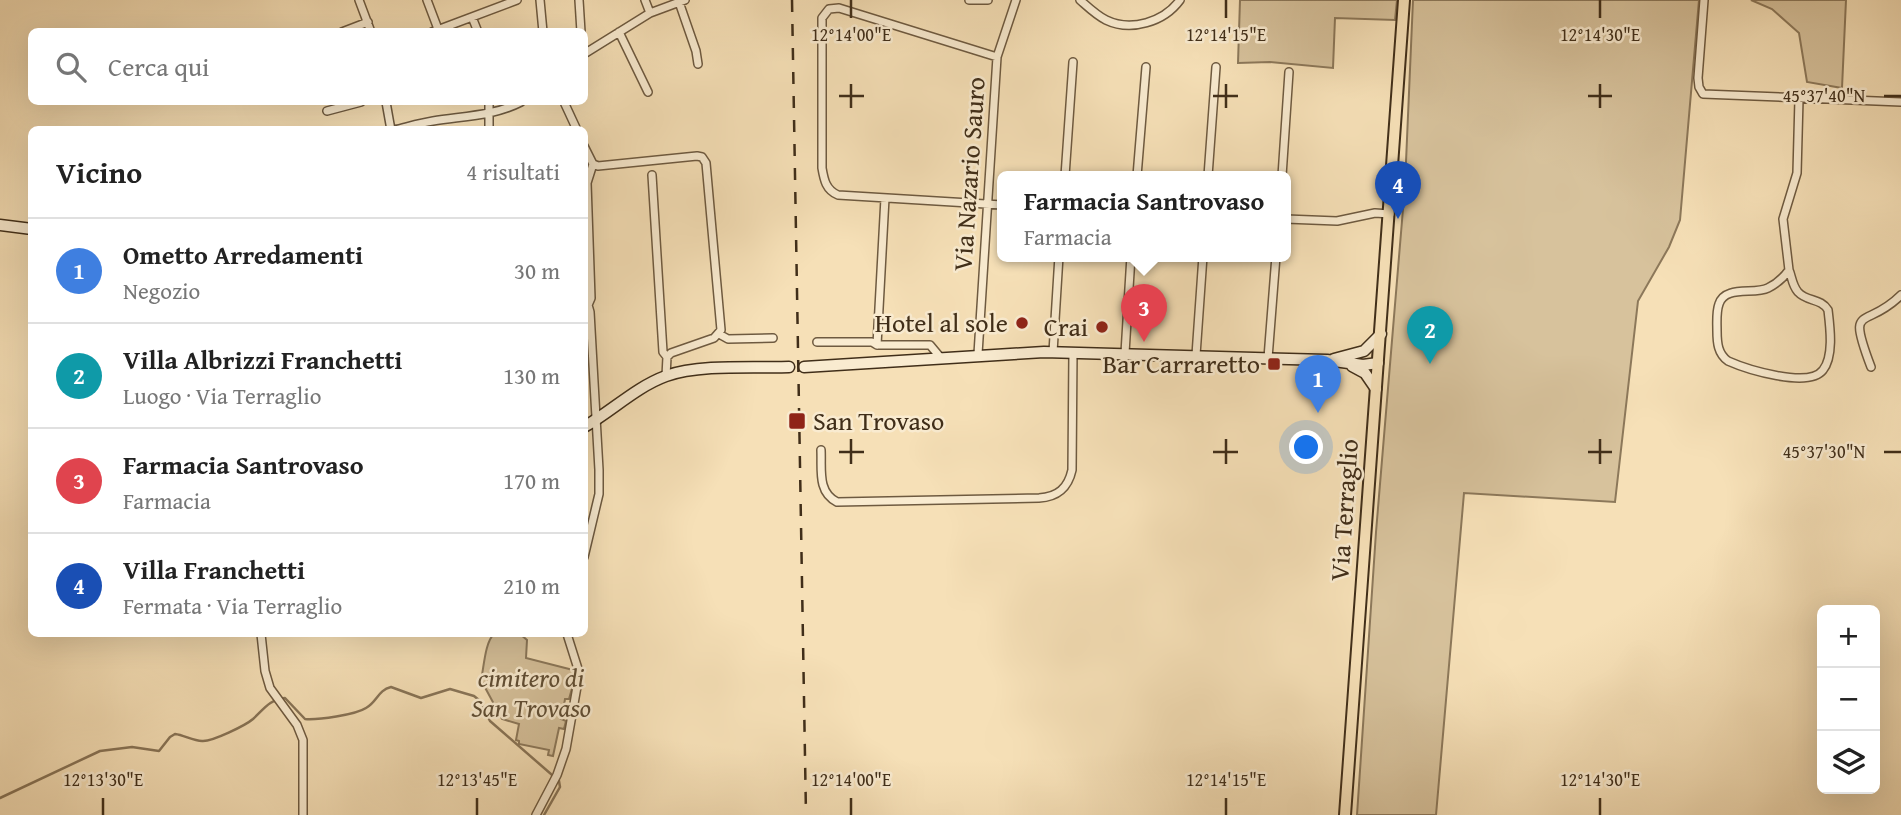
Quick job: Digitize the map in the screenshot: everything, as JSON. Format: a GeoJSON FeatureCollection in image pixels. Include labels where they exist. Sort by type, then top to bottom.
{"type":"FeatureCollection","features":[{"type":"Feature","properties":{"kind":"main road","name":"Via Terraglio"},"geometry":{"type":"LineString","coordinates":[[1345,815],[1404,0]]}},
{"type":"Feature","properties":{"kind":"street"},"geometry":{"type":"LineString","coordinates":[[359,0],[370,28]]}},
{"type":"Feature","properties":{"kind":"street"},"geometry":{"type":"LineString","coordinates":[[428,0],[435,28]]}},
{"type":"Feature","properties":{"kind":"street"},"geometry":{"type":"LineString","coordinates":[[441,28],[472,17],[498,3],[517,0]]}},
{"type":"Feature","properties":{"kind":"street"},"geometry":{"type":"LineString","coordinates":[[540,0],[543,28]]}},
{"type":"Feature","properties":{"kind":"street"},"geometry":{"type":"LineString","coordinates":[[579,0],[581,28]]}},
{"type":"Feature","properties":{"kind":"street"},"geometry":{"type":"LineString","coordinates":[[645,0],[650,13]]}},
{"type":"Feature","properties":{"kind":"street"},"geometry":{"type":"LineString","coordinates":[[969,0],[988,0]]}},
{"type":"Feature","properties":{"kind":"street","name":"Via Nazario Sauro"},"geometry":{"type":"LineString","coordinates":[[978,354],[998,57],[1016,0]]}},
{"type":"Feature","properties":{"kind":"street"},"geometry":{"type":"LineString","coordinates":[[1080,0],[1106,20],[1132,25],[1159,18],[1180,0]]}},
{"type":"Feature","properties":{"kind":"street"},"geometry":{"type":"LineString","coordinates":[[1704,0],[1699,78],[1699,87],[1703,94],[1901,102]]}},
{"type":"Feature","properties":{"kind":"street"},"geometry":{"type":"LineString","coordinates":[[588,51],[650,13],[682,1],[698,64]]}},
{"type":"Feature","properties":{"kind":"street"},"geometry":{"type":"LineString","coordinates":[[997,205],[838,195],[828,189],[824,179],[821,22],[824,13],[829,9],[839,8],[998,57]]}},
{"type":"Feature","properties":{"kind":"street"},"geometry":{"type":"LineString","coordinates":[[472,17],[476,28]]}},
{"type":"Feature","properties":{"kind":"street"},"geometry":{"type":"LineString","coordinates":[[352,28],[368,22]]}},
{"type":"Feature","properties":{"kind":"street"},"geometry":{"type":"LineString","coordinates":[[619,32],[648,92]]}},
{"type":"Feature","properties":{"kind":"street"},"geometry":{"type":"LineString","coordinates":[[1065,171],[1073,62]]}},
{"type":"Feature","properties":{"kind":"street"},"geometry":{"type":"LineString","coordinates":[[1137,171],[1146,67]]}},
{"type":"Feature","properties":{"kind":"street"},"geometry":{"type":"LineString","coordinates":[[1208,171],[1216,67]]}},
{"type":"Feature","properties":{"kind":"street"},"geometry":{"type":"LineString","coordinates":[[1282,171],[1289,72]]}},
{"type":"Feature","properties":{"kind":"street"},"geometry":{"type":"LineString","coordinates":[[1788,270],[1767,289],[1730,293],[1723,297],[1718,311],[1719,348],[1728,361],[1763,373],[1802,378],[1817,375],[1823,370],[1828,359],[1828,310],[1820,302],[1810,300],[1799,293],[1788,270],[1783,219],[1797,173],[1798,99]]}},
{"type":"Feature","properties":{"kind":"street"},"geometry":{"type":"LineString","coordinates":[[327,111],[350,105]]}},
{"type":"Feature","properties":{"kind":"street"},"geometry":{"type":"LineString","coordinates":[[387,105],[392,126]]}},
{"type":"Feature","properties":{"kind":"street"},"geometry":{"type":"LineString","coordinates":[[489,105],[489,126]]}},
{"type":"Feature","properties":{"kind":"street"},"geometry":{"type":"LineString","coordinates":[[429,125],[515,105]]}},
{"type":"Feature","properties":{"kind":"street"},"geometry":{"type":"LineString","coordinates":[[565,105],[575,126]]}},
{"type":"Feature","properties":{"kind":"street"},"geometry":{"type":"LineString","coordinates":[[588,154],[593,164],[598,166],[702,157],[706,163],[722,326],[714,338],[671,353],[667,357]]}},
{"type":"Feature","properties":{"kind":"street"},"geometry":{"type":"LineString","coordinates":[[588,173],[593,164]]}},
{"type":"Feature","properties":{"kind":"street"},"geometry":{"type":"LineString","coordinates":[[652,175],[663,352],[667,357],[666,376]]}},
{"type":"Feature","properties":{"kind":"street"},"geometry":{"type":"LineString","coordinates":[[877,345],[885,198]]}},
{"type":"Feature","properties":{"kind":"street"},"geometry":{"type":"LineString","coordinates":[[588,212],[591,298],[588,302]]}},
{"type":"Feature","properties":{"kind":"street"},"geometry":{"type":"LineString","coordinates":[[1291,219],[1337,221],[1376,213],[1390,214]]}},
{"type":"Feature","properties":{"kind":"street"},"geometry":{"type":"LineString","coordinates":[[0,225],[28,228]]}},
{"type":"Feature","properties":{"kind":"street"},"geometry":{"type":"LineString","coordinates":[[1053,352],[1059,262]]}},
{"type":"Feature","properties":{"kind":"street"},"geometry":{"type":"LineString","coordinates":[[1125,353],[1131,262]]}},
{"type":"Feature","properties":{"kind":"street"},"geometry":{"type":"LineString","coordinates":[[1196,355],[1203,262]]}},
{"type":"Feature","properties":{"kind":"street"},"geometry":{"type":"LineString","coordinates":[[1268,358],[1276,262]]}},
{"type":"Feature","properties":{"kind":"street"},"geometry":{"type":"LineString","coordinates":[[1871,367],[1859,334],[1859,324],[1865,317],[1892,303],[1901,295]]}},
{"type":"Feature","properties":{"kind":"street"},"geometry":{"type":"LineString","coordinates":[[588,308],[599,494],[588,540]]}},
{"type":"Feature","properties":{"kind":"street"},"geometry":{"type":"LineString","coordinates":[[719,334],[728,339],[773,338]]}},
{"type":"Feature","properties":{"kind":"street"},"geometry":{"type":"LineString","coordinates":[[1351,359],[1364,351],[1381,334]]}},
{"type":"Feature","properties":{"kind":"street"},"geometry":{"type":"LineString","coordinates":[[817,342],[930,345],[940,357]]}},
{"type":"Feature","properties":{"kind":"street"},"geometry":{"type":"LineString","coordinates":[[804,367],[978,354],[1053,352],[1351,359],[1378,363]]}},
{"type":"Feature","properties":{"kind":"street"},"geometry":{"type":"LineString","coordinates":[[821,450],[822,487],[830,498],[837,502],[1039,498],[1056,495],[1065,488],[1072,470],[1073,352]]}},
{"type":"Feature","properties":{"kind":"street"},"geometry":{"type":"LineString","coordinates":[[1351,359],[1376,389]]}},
{"type":"Feature","properties":{"kind":"street"},"geometry":{"type":"LineString","coordinates":[[588,425],[666,376],[699,370],[789,367]]}},
{"type":"Feature","properties":{"kind":"street"},"geometry":{"type":"LineString","coordinates":[[261,637],[270,688],[293,719],[303,740],[303,815]]}},
{"type":"Feature","properties":{"kind":"street"},"geometry":{"type":"LineString","coordinates":[[536,815],[566,749],[579,677],[568,637]]}},
{"type":"Feature","properties":{"kind":"green space"},"geometry":{"type":"Polygon","coordinates":[[[1240,0],[1397,0],[1395,20],[1335,18],[1333,68],[1270,62],[1238,63],[1240,0]]]}},
{"type":"Feature","properties":{"kind":"green space"},"geometry":{"type":"Polygon","coordinates":[[[1413,0],[1699,0],[1680,220],[1669,247],[1638,301],[1615,502],[1464,493],[1436,815],[1357,815],[1376,532],[1405,185],[1413,0]]]}},
{"type":"Feature","properties":{"kind":"green space"},"geometry":{"type":"Polygon","coordinates":[[[1751,0],[1846,0],[1842,88],[1807,82],[1799,33],[1772,9],[1751,0]]]}},
{"type":"Feature","properties":{"kind":"green space","name":"cimitero di San Trovaso"},"geometry":{"type":"Polygon","coordinates":[[[524,637],[527,640],[526,658],[577,671],[569,699],[565,699],[563,711],[566,712],[561,719],[566,721],[564,729],[559,728],[553,756],[548,755],[549,750],[519,744],[516,740],[519,724],[502,719],[481,680],[491,638],[524,637]]]}},
{"type":"Feature","properties":{"kind":"waterway"},"geometry":{"type":"LineString","coordinates":[[0,798],[100,751],[132,747],[159,751],[175,734],[199,741],[213,739],[249,722],[275,700],[285,698],[305,719],[327,718],[366,708],[391,687],[421,698],[450,689],[479,700],[490,721],[559,781],[560,787],[544,815]]}},
{"type":"Feature","properties":{"kind":"railway"},"geometry":{"type":"LineString","coordinates":[[792,0],[806,815]]}},
{"type":"Feature","properties":{"kind":"place","name":"Villa Franchetti"},"geometry":{"type":"Point","coordinates":[1398,219]}},
{"type":"Feature","properties":{"kind":"place","name":"Hotel al sole"},"geometry":{"type":"Point","coordinates":[1022,323]}},
{"type":"Feature","properties":{"kind":"place","name":"Crai"},"geometry":{"type":"Point","coordinates":[1102,327]}},
{"type":"Feature","properties":{"kind":"place","name":"Farmacia Santrovaso"},"geometry":{"type":"Point","coordinates":[1144,342]}},
{"type":"Feature","properties":{"kind":"place","name":"Bar Carraretto"},"geometry":{"type":"Point","coordinates":[1274,364]}},
{"type":"Feature","properties":{"kind":"place","name":"Villa Albrizzi Franchetti"},"geometry":{"type":"Point","coordinates":[1430,364]}},
{"type":"Feature","properties":{"kind":"place","name":"Ometto Arredamenti"},"geometry":{"type":"Point","coordinates":[1318,413]}},
{"type":"Feature","properties":{"kind":"place","name":"San Trovaso"},"geometry":{"type":"Point","coordinates":[797,421]}}]}
